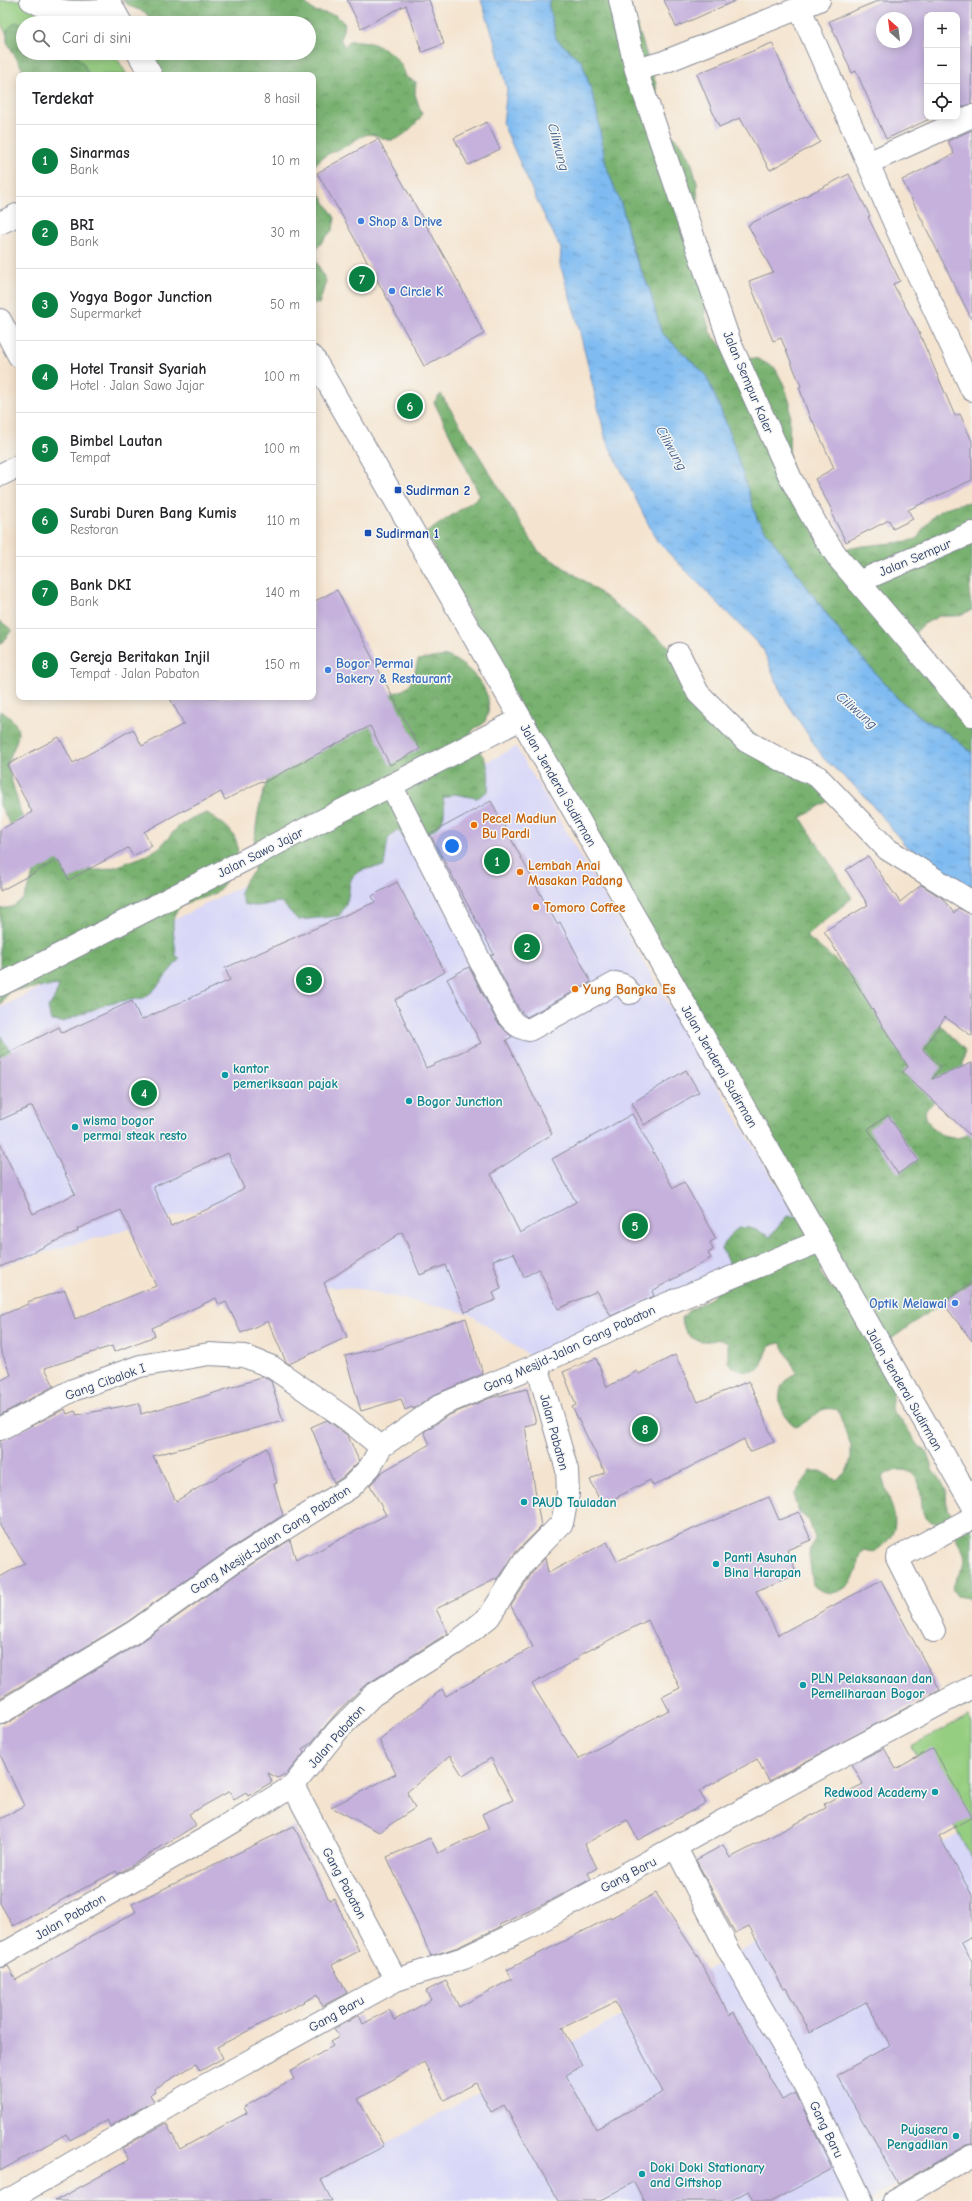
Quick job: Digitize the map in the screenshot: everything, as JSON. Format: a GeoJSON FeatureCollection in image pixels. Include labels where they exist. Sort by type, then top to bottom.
{"type":"FeatureCollection","features":[{"type":"Feature","properties":{"kind":"street"},"geometry":{"type":"LineString","coordinates":[[31,0],[44,8],[73,13],[114,11]]}},
{"type":"Feature","properties":{"kind":"street","name":"Jalan Sempur Kaler"},"geometry":{"type":"LineString","coordinates":[[620,0],[636,70],[730,343],[791,479],[821,533],[858,582],[972,715]]}},
{"type":"Feature","properties":{"kind":"street"},"geometry":{"type":"LineString","coordinates":[[636,70],[664,62],[809,4],[868,163],[972,390]]}},
{"type":"Feature","properties":{"kind":"street"},"geometry":{"type":"LineString","coordinates":[[142,60],[149,72]]}},
{"type":"Feature","properties":{"kind":"street"},"geometry":{"type":"LineString","coordinates":[[868,163],[972,116]]}},
{"type":"Feature","properties":{"kind":"street"},"geometry":{"type":"LineString","coordinates":[[0,223],[16,215]]}},
{"type":"Feature","properties":{"kind":"street"},"geometry":{"type":"LineString","coordinates":[[0,320],[16,350]]}},
{"type":"Feature","properties":{"kind":"street","name":"Jalan Jenderal Sudirman"},"geometry":{"type":"LineString","coordinates":[[316,362],[972,1504]]}},
{"type":"Feature","properties":{"kind":"street"},"geometry":{"type":"LineString","coordinates":[[0,475],[16,467]]}},
{"type":"Feature","properties":{"kind":"street","name":"Jalan Sempur"},"geometry":{"type":"LineString","coordinates":[[858,582],[972,533]]}},
{"type":"Feature","properties":{"kind":"street"},"geometry":{"type":"LineString","coordinates":[[679,654],[698,693],[746,741],[783,761],[817,776],[887,849],[972,902]]}},
{"type":"Feature","properties":{"kind":"street","name":"Jalan Sawo Jajar"},"geometry":{"type":"LineString","coordinates":[[0,985],[521,719]]}},
{"type":"Feature","properties":{"kind":"street"},"geometry":{"type":"LineString","coordinates":[[391,785],[508,1016],[514,1023],[529,1030],[616,982],[623,985],[630,993]]}},
{"type":"Feature","properties":{"kind":"street","name":"Gang Mesjid-Jalan Gang Pabaton"},"geometry":{"type":"LineString","coordinates":[[0,1713],[134,1632],[234,1561],[351,1488],[370,1467],[381,1447],[441,1405],[537,1365],[647,1312],[820,1241]]}},
{"type":"Feature","properties":{"kind":"street","name":"Gang Cibalok I"},"geometry":{"type":"LineString","coordinates":[[0,1429],[73,1390],[140,1366],[209,1354],[244,1356],[272,1367],[348,1420],[381,1447]]}},
{"type":"Feature","properties":{"kind":"street","name":"Jalan Pabaton"},"geometry":{"type":"LineString","coordinates":[[0,1956],[293,1786],[338,1730],[372,1695],[456,1643],[489,1617],[524,1562],[562,1523],[568,1494],[567,1470],[537,1365]]}},
{"type":"Feature","properties":{"kind":"street"},"geometry":{"type":"LineString","coordinates":[[934,1631],[896,1558],[972,1518]]}},
{"type":"Feature","properties":{"kind":"street","name":"Gang Baru"},"geometry":{"type":"LineString","coordinates":[[7,2201],[188,2095],[396,1980],[470,1955],[530,1927],[843,1755],[972,1687]]}},
{"type":"Feature","properties":{"kind":"street","name":"Gang Pabaton"},"geometry":{"type":"LineString","coordinates":[[293,1786],[396,1980]]}},
{"type":"Feature","properties":{"kind":"street","name":"Gang Baru"},"geometry":{"type":"LineString","coordinates":[[676,1848],[729,1950],[805,2084],[862,2201]]}},
{"type":"Feature","properties":{"kind":"street"},"geometry":{"type":"LineString","coordinates":[[894,2201],[972,2156]]}},
{"type":"Feature","properties":{"kind":"shaded area"},"geometry":{"type":"Polygon","coordinates":[[[516,747],[809,1240],[535,1360],[470,1314],[359,1289],[291,1285],[230,1241],[218,1204],[0,1265],[0,1008],[516,747]]]}},
{"type":"Feature","properties":{"kind":"shaded area"},"geometry":{"type":"Polygon","coordinates":[[[972,1826],[972,2140],[866,2201],[279,2201],[972,1826]]]}},
{"type":"Feature","properties":{"kind":"green space"},"geometry":{"type":"Polygon","coordinates":[[[0,0],[84,0],[93,16],[16,16],[16,51],[0,22],[0,0]]]}},
{"type":"Feature","properties":{"kind":"green space"},"geometry":{"type":"Polygon","coordinates":[[[122,0],[302,0],[314,11],[336,15],[345,24],[340,39],[345,47],[349,41],[367,42],[392,54],[403,68],[406,77],[416,82],[415,94],[422,115],[412,127],[398,138],[389,140],[368,134],[324,156],[316,164],[316,72],[160,72],[154,63],[154,60],[316,60],[316,16],[148,16],[145,12],[131,7],[122,0]]]}},
{"type":"Feature","properties":{"kind":"green space"},"geometry":{"type":"Polygon","coordinates":[[[551,0],[629,0],[656,84],[657,102],[669,133],[682,145],[692,164],[697,183],[698,203],[694,220],[707,295],[705,314],[710,332],[722,347],[739,356],[758,359],[775,368],[784,385],[790,403],[789,459],[799,495],[844,550],[862,546],[917,539],[933,516],[945,508],[972,502],[972,575],[969,592],[972,610],[957,616],[939,616],[924,624],[912,636],[972,718],[972,753],[949,734],[923,719],[898,699],[846,640],[757,519],[728,428],[706,375],[661,332],[649,288],[634,253],[622,207],[606,167],[595,103],[582,62],[556,39],[548,3],[551,0]]]}},
{"type":"Feature","properties":{"kind":"green space"},"geometry":{"type":"Polygon","coordinates":[[[16,22],[16,58],[7,42],[7,31],[16,22]]]}},
{"type":"Feature","properties":{"kind":"green space"},"geometry":{"type":"Polygon","coordinates":[[[17,60],[80,60],[88,72],[24,72],[17,60]]]}},
{"type":"Feature","properties":{"kind":"green space"},"geometry":{"type":"Polygon","coordinates":[[[21,60],[118,60],[125,72],[27,72],[21,60]]]}},
{"type":"Feature","properties":{"kind":"green space"},"geometry":{"type":"Polygon","coordinates":[[[316,188],[335,218],[333,229],[317,248],[316,261],[316,188]]]}},
{"type":"Feature","properties":{"kind":"green space"},"geometry":{"type":"Polygon","coordinates":[[[316,261],[326,281],[319,304],[316,304],[316,261]]]}},
{"type":"Feature","properties":{"kind":"green space"},"geometry":{"type":"Polygon","coordinates":[[[441,394],[538,551],[583,580],[679,654],[697,691],[836,796],[801,818],[852,898],[806,936],[888,1004],[942,1026],[965,1050],[962,1071],[925,1111],[927,1119],[931,1125],[936,1131],[943,1135],[951,1138],[958,1138],[966,1135],[972,1129],[972,1281],[887,1342],[894,1388],[891,1406],[894,1414],[900,1419],[920,1447],[927,1452],[932,1469],[938,1475],[946,1490],[947,1509],[954,1516],[969,1523],[972,1532],[972,1605],[968,1598],[957,1596],[951,1588],[964,1565],[966,1556],[951,1531],[943,1524],[934,1523],[925,1516],[918,1481],[910,1472],[905,1470],[894,1471],[882,1476],[892,1508],[895,1526],[892,1534],[885,1543],[874,1552],[864,1550],[860,1557],[854,1577],[846,1587],[841,1590],[830,1593],[824,1592],[813,1585],[809,1555],[815,1538],[809,1521],[799,1512],[795,1502],[795,1493],[811,1471],[820,1471],[836,1480],[843,1475],[848,1468],[851,1458],[851,1447],[838,1410],[825,1409],[820,1411],[796,1427],[784,1414],[781,1406],[780,1391],[783,1384],[797,1373],[781,1343],[770,1345],[759,1370],[750,1372],[742,1371],[735,1368],[728,1362],[728,1343],[719,1339],[712,1341],[699,1341],[694,1339],[689,1335],[683,1325],[682,1318],[688,1311],[713,1297],[730,1267],[722,1249],[732,1233],[737,1229],[748,1228],[755,1229],[770,1237],[787,1216],[796,1217],[426,533],[480,496],[434,402],[441,394]],[[828,1255],[820,1272],[830,1287],[838,1290],[828,1255]]]}},
{"type":"Feature","properties":{"kind":"green space"},"geometry":{"type":"Polygon","coordinates":[[[0,621],[12,630],[0,645],[0,621]]]}},
{"type":"Feature","properties":{"kind":"green space"},"geometry":{"type":"Polygon","coordinates":[[[447,656],[465,666],[473,674],[480,682],[488,700],[488,711],[485,721],[473,730],[468,741],[475,746],[484,757],[489,775],[488,791],[477,798],[454,794],[443,798],[443,817],[440,823],[436,828],[422,835],[405,840],[398,829],[388,839],[384,866],[358,872],[353,877],[350,882],[345,906],[339,916],[298,920],[281,902],[259,906],[244,904],[240,893],[245,881],[254,871],[255,833],[259,807],[262,795],[272,771],[385,694],[401,691],[406,688],[412,680],[418,660],[447,656]]]}},
{"type":"Feature","properties":{"kind":"green space"},"geometry":{"type":"Polygon","coordinates":[[[0,711],[15,723],[18,729],[16,742],[7,765],[24,823],[90,870],[103,870],[147,855],[160,847],[179,826],[192,818],[207,813],[224,824],[234,837],[238,852],[236,861],[222,886],[215,893],[186,903],[177,910],[173,920],[173,931],[176,956],[180,958],[154,990],[144,998],[109,1003],[63,1022],[51,1021],[48,1008],[55,997],[59,985],[9,991],[0,1006],[0,909],[12,907],[23,899],[33,874],[29,861],[0,805],[0,711]]]}},
{"type":"Feature","properties":{"kind":"green space"},"geometry":{"type":"Polygon","coordinates":[[[0,1035],[11,1052],[0,1069],[0,1035]]]}},
{"type":"Feature","properties":{"kind":"green space"},"geometry":{"type":"Polygon","coordinates":[[[968,1716],[972,1723],[972,1859],[911,1746],[968,1716]]]}},
{"type":"Feature","properties":{"kind":"water","name":"Ciliwung"},"geometry":{"type":"Polygon","coordinates":[[[481,0],[551,0],[548,3],[556,39],[582,62],[595,103],[606,166],[622,207],[633,253],[649,288],[661,332],[706,375],[728,428],[757,519],[845,639],[898,699],[923,719],[949,734],[972,753],[972,889],[905,845],[862,793],[824,759],[782,695],[763,649],[657,541],[606,440],[577,320],[560,264],[561,249],[536,199],[503,124],[507,89],[495,42],[481,0]]]}},
{"type":"Feature","properties":{"kind":"building"},"geometry":{"type":"Polygon","coordinates":[[[347,0],[429,0],[444,44],[422,52],[406,5],[361,28],[347,0]]]}},
{"type":"Feature","properties":{"kind":"building"},"geometry":{"type":"Polygon","coordinates":[[[664,0],[737,0],[676,27],[664,0]]]}},
{"type":"Feature","properties":{"kind":"building"},"geometry":{"type":"Polygon","coordinates":[[[880,0],[972,0],[971,104],[960,108],[960,12],[924,12],[924,120],[927,120],[886,139],[856,71],[852,73],[829,21],[880,0]]]}},
{"type":"Feature","properties":{"kind":"building"},"geometry":{"type":"Polygon","coordinates":[[[772,43],[802,111],[820,142],[770,170],[740,118],[719,127],[697,74],[772,43]]]}},
{"type":"Feature","properties":{"kind":"building"},"geometry":{"type":"Polygon","coordinates":[[[487,122],[500,149],[468,165],[454,138],[487,122]]]}},
{"type":"Feature","properties":{"kind":"building"},"geometry":{"type":"Polygon","coordinates":[[[972,130],[972,320],[902,180],[954,154],[948,141],[972,130]]]}},
{"type":"Feature","properties":{"kind":"building"},"geometry":{"type":"Polygon","coordinates":[[[378,139],[459,283],[484,334],[424,366],[344,219],[317,173],[378,139]]]}},
{"type":"Feature","properties":{"kind":"building"},"geometry":{"type":"Polygon","coordinates":[[[849,174],[870,216],[868,217],[900,281],[893,284],[917,328],[955,416],[960,414],[972,441],[972,480],[908,510],[913,519],[893,529],[889,520],[846,542],[831,513],[833,512],[815,479],[834,468],[813,421],[811,421],[799,387],[801,386],[781,338],[773,341],[749,281],[773,272],[748,225],[849,174]]]}},
{"type":"Feature","properties":{"kind":"building"},"geometry":{"type":"Polygon","coordinates":[[[337,590],[420,749],[390,765],[370,726],[263,783],[261,781],[225,800],[221,792],[184,810],[144,832],[152,846],[133,856],[128,848],[69,880],[58,860],[0,891],[0,830],[32,812],[7,765],[59,737],[73,763],[133,729],[142,746],[184,724],[171,700],[316,700],[316,600],[337,590]]]}},
{"type":"Feature","properties":{"kind":"building"},"geometry":{"type":"Polygon","coordinates":[[[491,801],[557,924],[560,922],[591,982],[527,1017],[519,1009],[491,955],[494,954],[430,834],[491,801]]]}},
{"type":"Feature","properties":{"kind":"building"},"geometry":{"type":"Polygon","coordinates":[[[868,856],[900,902],[921,885],[942,898],[954,913],[958,908],[972,914],[972,1036],[945,1017],[923,1050],[941,1067],[932,1079],[972,1063],[972,1137],[902,1072],[908,1067],[824,931],[868,905],[846,870],[868,856]]]}},
{"type":"Feature","properties":{"kind":"building"},"geometry":{"type":"Polygon","coordinates":[[[397,882],[445,972],[395,1000],[426,1068],[481,1043],[447,979],[469,967],[497,1022],[512,1037],[506,1040],[552,1134],[491,1174],[520,1233],[576,1202],[552,1159],[632,1114],[673,1188],[684,1182],[716,1239],[710,1242],[713,1250],[708,1253],[711,1258],[652,1291],[654,1296],[611,1316],[597,1291],[558,1309],[539,1269],[524,1277],[514,1253],[493,1260],[501,1289],[493,1293],[496,1300],[465,1312],[445,1265],[420,1275],[402,1232],[324,1283],[347,1337],[289,1364],[286,1362],[268,1321],[241,1333],[226,1302],[219,1305],[216,1298],[152,1328],[155,1336],[114,1352],[112,1346],[45,1368],[54,1386],[0,1415],[0,1381],[11,1375],[0,1348],[0,1316],[28,1304],[27,1302],[65,1290],[75,1319],[156,1286],[121,1210],[77,1229],[78,1231],[0,1267],[0,1143],[33,1214],[75,1194],[32,1106],[0,1120],[0,1057],[59,1027],[62,1033],[132,1001],[141,1020],[230,980],[225,968],[375,902],[372,896],[397,882]],[[228,1153],[153,1187],[171,1226],[225,1201],[244,1188],[228,1153]]]}},
{"type":"Feature","properties":{"kind":"building"},"geometry":{"type":"Polygon","coordinates":[[[686,1070],[699,1092],[644,1125],[632,1103],[686,1070]]]}},
{"type":"Feature","properties":{"kind":"building"},"geometry":{"type":"Polygon","coordinates":[[[888,1115],[918,1160],[898,1174],[868,1129],[888,1115]]]}},
{"type":"Feature","properties":{"kind":"building"},"geometry":{"type":"Polygon","coordinates":[[[972,1282],[972,1341],[943,1303],[972,1282]]]}},
{"type":"Feature","properties":{"kind":"building"},"geometry":{"type":"Polygon","coordinates":[[[466,1318],[483,1374],[436,1394],[413,1409],[412,1407],[405,1410],[401,1399],[361,1411],[345,1356],[378,1348],[466,1318]]]}},
{"type":"Feature","properties":{"kind":"building"},"geometry":{"type":"Polygon","coordinates":[[[675,1355],[698,1402],[749,1381],[774,1442],[749,1452],[744,1439],[653,1486],[650,1480],[602,1505],[590,1480],[605,1472],[572,1407],[576,1405],[563,1372],[596,1358],[607,1387],[637,1371],[639,1374],[675,1355]]]}},
{"type":"Feature","properties":{"kind":"building"},"geometry":{"type":"Polygon","coordinates":[[[263,1377],[271,1381],[283,1421],[153,1456],[176,1501],[267,1448],[277,1483],[274,1484],[283,1515],[227,1551],[127,1622],[0,1698],[0,1577],[25,1563],[0,1526],[0,1441],[65,1409],[67,1414],[75,1411],[77,1415],[139,1403],[141,1414],[205,1396],[263,1377]]]}},
{"type":"Feature","properties":{"kind":"building"},"geometry":{"type":"Polygon","coordinates":[[[527,1389],[536,1423],[525,1426],[541,1527],[515,1553],[497,1581],[496,1579],[436,1609],[448,1633],[364,1686],[339,1710],[311,1743],[302,1749],[304,1753],[288,1772],[278,1778],[268,1773],[272,1782],[248,1796],[246,1793],[234,1800],[230,1791],[189,1814],[196,1825],[118,1874],[116,1871],[13,1926],[0,1903],[0,1819],[24,1806],[0,1754],[0,1725],[6,1724],[140,1643],[241,1571],[290,1540],[296,1560],[307,1554],[308,1556],[386,1515],[370,1485],[382,1472],[430,1444],[424,1432],[447,1416],[490,1398],[527,1389]]]}},
{"type":"Feature","properties":{"kind":"building"},"geometry":{"type":"Polygon","coordinates":[[[327,1420],[348,1436],[359,1461],[343,1477],[334,1483],[311,1427],[327,1420]]]}},
{"type":"Feature","properties":{"kind":"building"},"geometry":{"type":"Polygon","coordinates":[[[769,1497],[779,1520],[799,1512],[811,1540],[787,1550],[797,1574],[756,1591],[778,1635],[881,1580],[940,1690],[769,1781],[757,1759],[699,1791],[706,1803],[638,1840],[627,1820],[585,1844],[597,1868],[588,1873],[591,1879],[544,1904],[499,1925],[500,1927],[458,1947],[431,1956],[387,1857],[430,1838],[438,1853],[489,1829],[482,1814],[513,1800],[491,1758],[463,1776],[450,1756],[407,1792],[415,1808],[379,1832],[331,1807],[396,1774],[379,1740],[442,1689],[446,1696],[533,1647],[511,1606],[534,1570],[545,1558],[548,1573],[607,1542],[617,1561],[769,1497]],[[648,1620],[578,1656],[579,1658],[532,1684],[578,1759],[669,1710],[662,1697],[680,1688],[648,1620]]]}},
{"type":"Feature","properties":{"kind":"building"},"geometry":{"type":"Polygon","coordinates":[[[884,1748],[896,1769],[933,1748],[972,1817],[939,1836],[972,1895],[972,1936],[961,1942],[972,1962],[972,2144],[966,2145],[898,2184],[837,2075],[890,2045],[866,2002],[810,2032],[749,1926],[735,1933],[696,1860],[723,1845],[730,1858],[826,1808],[824,1804],[863,1784],[852,1764],[884,1748]]]}},
{"type":"Feature","properties":{"kind":"building"},"geometry":{"type":"Polygon","coordinates":[[[294,1826],[329,1900],[334,1898],[359,1951],[332,1965],[347,1993],[322,2006],[317,1995],[217,2047],[223,2058],[200,2071],[196,2064],[154,2089],[156,2092],[150,2095],[154,2101],[110,2126],[107,2120],[70,2140],[66,2134],[0,2171],[0,1968],[8,1966],[16,1980],[136,1912],[132,1904],[294,1826]]]}},
{"type":"Feature","properties":{"kind":"building"},"geometry":{"type":"Polygon","coordinates":[[[656,1893],[697,1955],[729,2015],[734,2012],[782,2100],[796,2093],[832,2169],[772,2201],[753,2201],[748,2191],[730,2201],[644,2201],[634,2182],[600,2201],[558,2201],[504,2105],[491,2112],[476,2083],[444,2100],[424,2062],[358,2099],[384,2146],[321,2180],[332,2201],[55,2201],[129,2160],[122,2148],[166,2123],[180,2149],[247,2113],[244,2107],[294,2079],[290,2071],[333,2046],[330,2042],[339,2037],[334,2029],[359,2015],[363,2024],[389,2010],[395,2020],[431,2000],[426,1991],[446,1981],[459,2007],[512,1979],[507,1970],[611,1918],[656,1893]],[[615,2002],[562,2028],[582,2066],[566,2075],[596,2129],[663,2092],[615,2002]]]}},
{"type":"Feature","properties":{"kind":"place","name":"Shop & Drive"},"geometry":{"type":"Point","coordinates":[361,221]}},
{"type":"Feature","properties":{"kind":"place","name":"Bank DKI"},"geometry":{"type":"Point","coordinates":[362,279]}},
{"type":"Feature","properties":{"kind":"place","name":"Circle K"},"geometry":{"type":"Point","coordinates":[392,291]}},
{"type":"Feature","properties":{"kind":"place","name":"Surabi Duren Bang Kumis"},"geometry":{"type":"Point","coordinates":[410,406]}},
{"type":"Feature","properties":{"kind":"place","name":"Sudirman 2"},"geometry":{"type":"Point","coordinates":[398,490]}},
{"type":"Feature","properties":{"kind":"place","name":"Sudirman 1"},"geometry":{"type":"Point","coordinates":[368,533]}},
{"type":"Feature","properties":{"kind":"place","name":"Bogor Permai Bakery & Restaurant"},"geometry":{"type":"Point","coordinates":[328,670]}},
{"type":"Feature","properties":{"kind":"place","name":"Pecel Madiun Bu Pardi"},"geometry":{"type":"Point","coordinates":[474,825]}},
{"type":"Feature","properties":{"kind":"place","name":"Sinarmas"},"geometry":{"type":"Point","coordinates":[497,861]}},
{"type":"Feature","properties":{"kind":"place","name":"Lembah Anai Masakan Padang"},"geometry":{"type":"Point","coordinates":[520,872]}},
{"type":"Feature","properties":{"kind":"place","name":"Tomoro Coffee"},"geometry":{"type":"Point","coordinates":[536,907]}},
{"type":"Feature","properties":{"kind":"place","name":"BRI"},"geometry":{"type":"Point","coordinates":[527,947]}},
{"type":"Feature","properties":{"kind":"place","name":"Yogya Bogor Junction"},"geometry":{"type":"Point","coordinates":[309,980]}},
{"type":"Feature","properties":{"kind":"place","name":"Yung Bangka Es"},"geometry":{"type":"Point","coordinates":[575,989]}},
{"type":"Feature","properties":{"kind":"place","name":"kantor pemeriksaan pajak"},"geometry":{"type":"Point","coordinates":[225,1075]}},
{"type":"Feature","properties":{"kind":"place","name":"Hotel Transit Syariah"},"geometry":{"type":"Point","coordinates":[144,1093]}},
{"type":"Feature","properties":{"kind":"place","name":"Bogor Junction"},"geometry":{"type":"Point","coordinates":[409,1101]}},
{"type":"Feature","properties":{"kind":"place","name":"wisma bogor permai steak resto"},"geometry":{"type":"Point","coordinates":[75,1127]}},
{"type":"Feature","properties":{"kind":"place","name":"Bimbel Lautan"},"geometry":{"type":"Point","coordinates":[635,1226]}},
{"type":"Feature","properties":{"kind":"place","name":"Optik Melawai"},"geometry":{"type":"Point","coordinates":[955,1303]}},
{"type":"Feature","properties":{"kind":"place","name":"Gereja Beritakan Injil"},"geometry":{"type":"Point","coordinates":[645,1429]}},
{"type":"Feature","properties":{"kind":"place","name":"PAUD Tauladan"},"geometry":{"type":"Point","coordinates":[524,1502]}},
{"type":"Feature","properties":{"kind":"place","name":"Panti Asuhan Bina Harapan"},"geometry":{"type":"Point","coordinates":[716,1564]}},
{"type":"Feature","properties":{"kind":"place","name":"PLN Pelaksanaan dan Pemeliharaan Bogor"},"geometry":{"type":"Point","coordinates":[803,1685]}},
{"type":"Feature","properties":{"kind":"place","name":"Redwood Academy"},"geometry":{"type":"Point","coordinates":[935,1792]}},
{"type":"Feature","properties":{"kind":"place","name":"Pujasera Pengadilan"},"geometry":{"type":"Point","coordinates":[956,2136]}},
{"type":"Feature","properties":{"kind":"place","name":"Doki Doki Stationary and Giftshop"},"geometry":{"type":"Point","coordinates":[642,2174]}}]}
